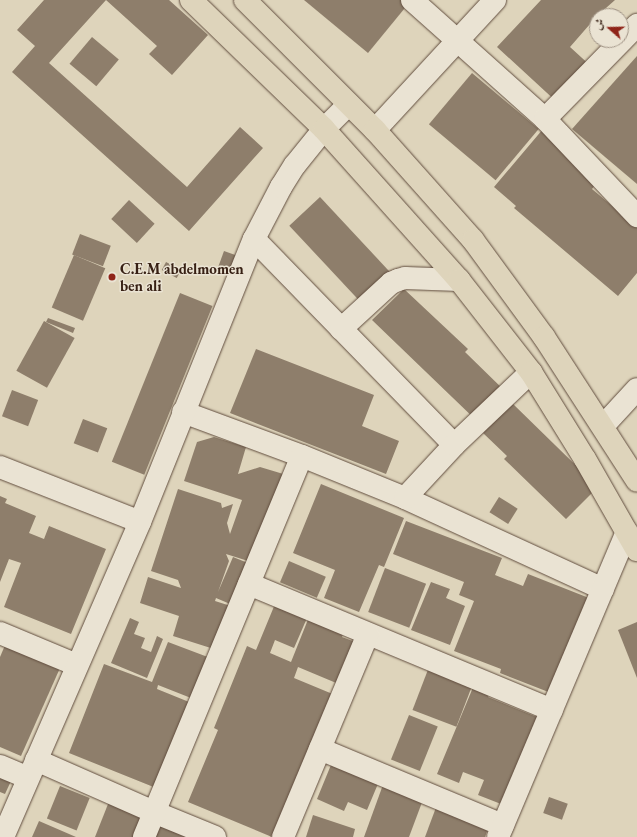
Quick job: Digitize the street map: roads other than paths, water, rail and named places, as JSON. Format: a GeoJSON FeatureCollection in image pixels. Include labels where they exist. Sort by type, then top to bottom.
{"type":"FeatureCollection","features":[{"type":"Feature","properties":{"kind":"main road"},"geometry":{"type":"LineString","coordinates":[[191,0],[324,129],[459,280],[531,372],[585,459],[632,541]]}},
{"type":"Feature","properties":{"kind":"main road"},"geometry":{"type":"LineString","coordinates":[[245,0],[375,130],[473,240],[544,337],[603,426],[637,481]]}},
{"type":"Feature","properties":{"kind":"street"},"geometry":{"type":"LineString","coordinates":[[412,0],[544,119],[637,216]]}},
{"type":"Feature","properties":{"kind":"street"},"geometry":{"type":"LineString","coordinates":[[375,130],[495,0]]}},
{"type":"Feature","properties":{"kind":"street"},"geometry":{"type":"LineString","coordinates":[[544,119],[637,25]]}},
{"type":"Feature","properties":{"kind":"street"},"geometry":{"type":"LineString","coordinates":[[3,837],[140,522],[183,412],[254,239],[281,187],[295,165],[324,129],[349,104]]}},
{"type":"Feature","properties":{"kind":"street"},"geometry":{"type":"LineString","coordinates":[[254,239],[454,445]]}},
{"type":"Feature","properties":{"kind":"street"},"geometry":{"type":"LineString","coordinates":[[341,329],[391,283],[398,280],[405,278],[459,280]]}},
{"type":"Feature","properties":{"kind":"street"},"geometry":{"type":"LineString","coordinates":[[405,498],[454,445],[531,372]]}},
{"type":"Feature","properties":{"kind":"street"},"geometry":{"type":"LineString","coordinates":[[603,426],[637,389]]}},
{"type":"Feature","properties":{"kind":"street"},"geometry":{"type":"LineString","coordinates":[[183,412],[302,456],[405,498],[603,589]]}},
{"type":"Feature","properties":{"kind":"street"},"geometry":{"type":"LineString","coordinates":[[144,837],[302,456]]}},
{"type":"Feature","properties":{"kind":"street"},"geometry":{"type":"LineString","coordinates":[[0,467],[140,522]]}},
{"type":"Feature","properties":{"kind":"street"},"geometry":{"type":"LineString","coordinates":[[320,749],[501,831],[603,589],[632,541]]}},
{"type":"Feature","properties":{"kind":"street"},"geometry":{"type":"LineString","coordinates":[[249,584],[552,710]]}},
{"type":"Feature","properties":{"kind":"street"},"geometry":{"type":"LineString","coordinates":[[0,633],[77,666]]}},
{"type":"Feature","properties":{"kind":"street"},"geometry":{"type":"LineString","coordinates":[[283,837],[368,634]]}},
{"type":"Feature","properties":{"kind":"street"},"geometry":{"type":"LineString","coordinates":[[0,766],[32,769],[154,812],[215,837]]}},
{"type":"Feature","properties":{"kind":"place","name":"C.E.M abdelmomen ben ali"},"geometry":{"type":"Point","coordinates":[112,277]}}]}
